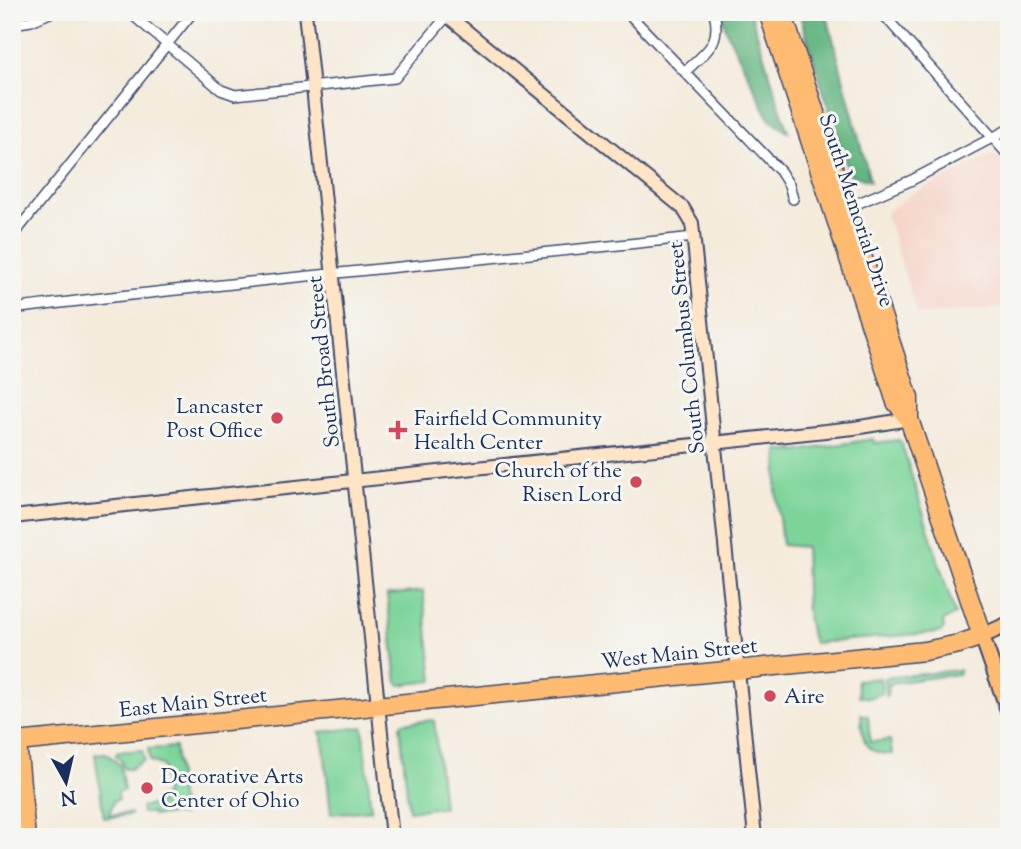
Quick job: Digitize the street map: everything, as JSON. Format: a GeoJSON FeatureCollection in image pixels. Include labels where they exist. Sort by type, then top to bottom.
{"type":"FeatureCollection","features":[{"type":"Feature","properties":{"kind":"highway","name":"South Memorial Drive"},"geometry":{"type":"LineString","coordinates":[[768,12],[896,402],[909,419]]}},
{"type":"Feature","properties":{"kind":"highway","name":"South Memorial Drive"},"geometry":{"type":"LineString","coordinates":[[782,12],[909,398],[909,419],[982,636]]}},
{"type":"Feature","properties":{"kind":"highway","name":"West Main Street"},"geometry":{"type":"LineString","coordinates":[[378,707],[925,651],[959,645],[982,636]]}},
{"type":"Feature","properties":{"kind":"highway","name":"East Main Street"},"geometry":{"type":"LineString","coordinates":[[15,742],[378,707]]}},
{"type":"Feature","properties":{"kind":"highway"},"geometry":{"type":"LineString","coordinates":[[15,742],[26,837]]}},
{"type":"Feature","properties":{"kind":"main road"},"geometry":{"type":"LineString","coordinates":[[1009,624],[982,636],[1009,712]]}},
{"type":"Feature","properties":{"kind":"street"},"geometry":{"type":"LineString","coordinates":[[12,24],[31,21],[52,12]]}},
{"type":"Feature","properties":{"kind":"street"},"geometry":{"type":"LineString","coordinates":[[129,12],[229,95],[395,78],[445,14]]}},
{"type":"Feature","properties":{"kind":"street"},"geometry":{"type":"LineString","coordinates":[[12,237],[193,12]]}},
{"type":"Feature","properties":{"kind":"street","name":"South Broad Street"},"geometry":{"type":"LineString","coordinates":[[305,12],[392,837]]}},
{"type":"Feature","properties":{"kind":"street"},"geometry":{"type":"LineString","coordinates":[[627,12],[780,171],[789,185],[793,199]]}},
{"type":"Feature","properties":{"kind":"street"},"geometry":{"type":"LineString","coordinates":[[685,72],[715,41],[718,27],[715,12]]}},
{"type":"Feature","properties":{"kind":"street"},"geometry":{"type":"LineString","coordinates":[[881,12],[1009,156]]}},
{"type":"Feature","properties":{"kind":"street","name":"South Columbus Street"},"geometry":{"type":"LineString","coordinates":[[445,14],[683,208],[692,223],[755,837]]}},
{"type":"Feature","properties":{"kind":"street"},"geometry":{"type":"LineString","coordinates":[[847,208],[912,180],[1009,129]]}},
{"type":"Feature","properties":{"kind":"street"},"geometry":{"type":"LineString","coordinates":[[12,309],[694,237]]}},
{"type":"Feature","properties":{"kind":"street"},"geometry":{"type":"LineString","coordinates":[[12,517],[714,443],[909,419]]}},
{"type":"Feature","properties":{"kind":"street"},"geometry":{"type":"LineString","coordinates":[[12,693],[15,742]]}},
{"type":"Feature","properties":{"kind":"shaded area"},"geometry":{"type":"Polygon","coordinates":[[[995,153],[1009,168],[1009,307],[917,315],[886,213],[908,196],[995,153]]]}},
{"type":"Feature","properties":{"kind":"green space"},"geometry":{"type":"Polygon","coordinates":[[[720,12],[750,12],[788,132],[770,120],[720,12]]]}},
{"type":"Feature","properties":{"kind":"green space"},"geometry":{"type":"Polygon","coordinates":[[[799,12],[826,12],[870,181],[849,174],[799,12]]]}},
{"type":"Feature","properties":{"kind":"green space"},"geometry":{"type":"Polygon","coordinates":[[[873,439],[874,443],[901,442],[955,614],[943,621],[944,629],[941,632],[814,643],[808,622],[805,547],[782,545],[776,489],[778,450],[790,452],[790,448],[793,448],[794,452],[873,439]]]}},
{"type":"Feature","properties":{"kind":"green space"},"geometry":{"type":"Polygon","coordinates":[[[423,591],[433,681],[400,685],[397,682],[387,595],[423,591]]]}},
{"type":"Feature","properties":{"kind":"green space"},"geometry":{"type":"Polygon","coordinates":[[[959,670],[959,674],[892,683],[886,697],[884,678],[959,670]]]}},
{"type":"Feature","properties":{"kind":"green space"},"geometry":{"type":"Polygon","coordinates":[[[880,678],[882,693],[870,698],[859,696],[857,680],[880,678]]]}},
{"type":"Feature","properties":{"kind":"green space"},"geometry":{"type":"Polygon","coordinates":[[[861,714],[868,716],[870,742],[890,740],[892,754],[875,752],[866,743],[861,714]]]}},
{"type":"Feature","properties":{"kind":"green space"},"geometry":{"type":"Polygon","coordinates":[[[434,720],[443,807],[409,811],[400,726],[403,723],[434,720]]]}},
{"type":"Feature","properties":{"kind":"green space"},"geometry":{"type":"Polygon","coordinates":[[[363,727],[371,810],[331,814],[320,732],[363,727]]]}},
{"type":"Feature","properties":{"kind":"green space"},"geometry":{"type":"Polygon","coordinates":[[[175,747],[182,816],[153,816],[152,813],[142,813],[141,807],[159,804],[159,797],[165,795],[163,766],[150,761],[148,749],[175,747]]]}},
{"type":"Feature","properties":{"kind":"green space"},"geometry":{"type":"Polygon","coordinates":[[[142,750],[144,760],[130,769],[124,769],[116,756],[117,752],[142,750]]]}},
{"type":"Feature","properties":{"kind":"green space"},"geometry":{"type":"Polygon","coordinates":[[[106,753],[120,765],[124,790],[118,792],[118,800],[114,800],[109,815],[131,815],[104,818],[95,754],[106,753]]]}},
{"type":"Feature","properties":{"kind":"place","name":"Lancaster Post Office"},"geometry":{"type":"Point","coordinates":[277,418]}},
{"type":"Feature","properties":{"kind":"place","name":"Fairfield Community Health Center"},"geometry":{"type":"Point","coordinates":[398,430]}},
{"type":"Feature","properties":{"kind":"place","name":"Church of the Risen Lord"},"geometry":{"type":"Point","coordinates":[636,482]}},
{"type":"Feature","properties":{"kind":"place","name":"Aire"},"geometry":{"type":"Point","coordinates":[770,696]}},
{"type":"Feature","properties":{"kind":"place","name":"Decorative Arts Center of Ohio"},"geometry":{"type":"Point","coordinates":[147,788]}}]}
